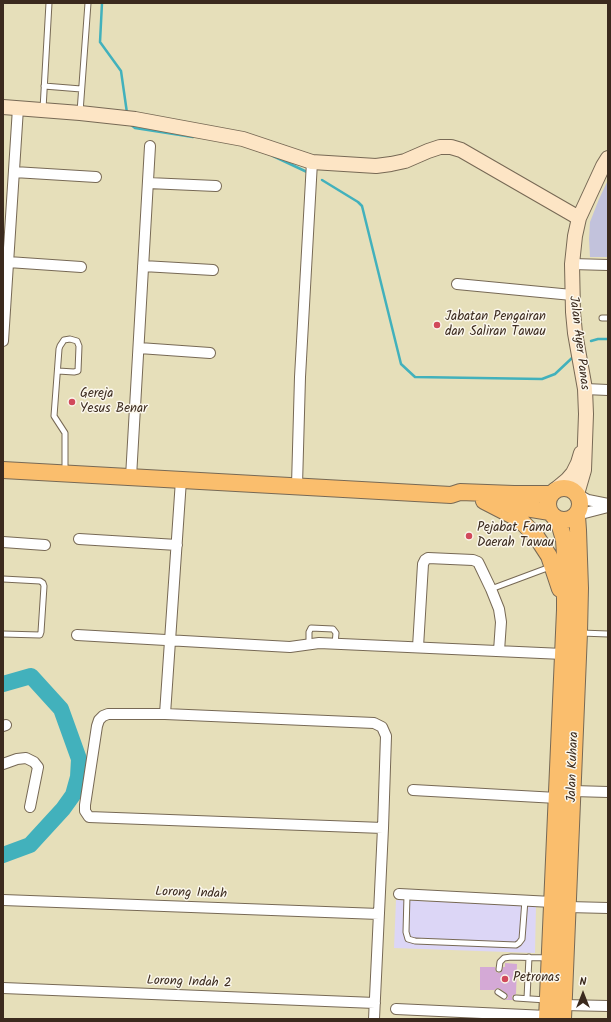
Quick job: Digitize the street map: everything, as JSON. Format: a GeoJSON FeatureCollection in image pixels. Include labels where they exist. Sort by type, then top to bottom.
{"type":"FeatureCollection","features":[{"type":"Feature","properties":{"kind":"main road"},"geometry":{"type":"LineString","coordinates":[[3,470],[297,485],[451,495],[460,499],[484,501],[552,515],[566,521],[577,515],[581,505],[578,494],[567,488],[561,488],[553,492],[460,492],[451,495]]}},
{"type":"Feature","properties":{"kind":"main road"},"geometry":{"type":"LineString","coordinates":[[552,515],[548,506],[548,500],[553,492]]}},
{"type":"Feature","properties":{"kind":"main road"},"geometry":{"type":"LineString","coordinates":[[484,501],[510,513],[519,519],[529,528],[542,544],[553,566],[565,610]]}},
{"type":"Feature","properties":{"kind":"main road","name":"Jalan Kuhara"},"geometry":{"type":"LineString","coordinates":[[547,1018],[565,610],[564,540],[560,526],[552,515]]}},
{"type":"Feature","properties":{"kind":"main road","name":"Jalan Kuhara"},"geometry":{"type":"LineString","coordinates":[[563,1012],[579,633],[580,588],[577,515]]}},
{"type":"Feature","properties":{"kind":"street"},"geometry":{"type":"LineString","coordinates":[[3,107],[135,119],[243,139],[312,162],[376,166],[405,161],[440,147],[462,150],[579,218]]}},
{"type":"Feature","properties":{"kind":"street"},"geometry":{"type":"LineString","coordinates":[[3,341],[18,108]]}},
{"type":"Feature","properties":{"kind":"street"},"geometry":{"type":"LineString","coordinates":[[131,477],[150,146]]}},
{"type":"Feature","properties":{"kind":"street","name":"Jalan Ayer Panas"},"geometry":{"type":"LineString","coordinates":[[578,494],[584,470],[585,389],[575,333],[572,295],[572,264],[575,236],[579,218],[608,158]]}},
{"type":"Feature","properties":{"kind":"street"},"geometry":{"type":"LineString","coordinates":[[297,485],[300,377],[312,162]]}},
{"type":"Feature","properties":{"kind":"street"},"geometry":{"type":"LineString","coordinates":[[14,172],[96,177]]}},
{"type":"Feature","properties":{"kind":"street"},"geometry":{"type":"LineString","coordinates":[[148,182],[216,186]]}},
{"type":"Feature","properties":{"kind":"street"},"geometry":{"type":"LineString","coordinates":[[8,262],[81,267]]}},
{"type":"Feature","properties":{"kind":"street"},"geometry":{"type":"LineString","coordinates":[[572,264],[608,265]]}},
{"type":"Feature","properties":{"kind":"street"},"geometry":{"type":"LineString","coordinates":[[144,266],[213,270]]}},
{"type":"Feature","properties":{"kind":"street"},"geometry":{"type":"LineString","coordinates":[[457,284],[572,295]]}},
{"type":"Feature","properties":{"kind":"street"},"geometry":{"type":"LineString","coordinates":[[139,348],[210,353]]}},
{"type":"Feature","properties":{"kind":"street"},"geometry":{"type":"LineString","coordinates":[[585,389],[608,390]]}},
{"type":"Feature","properties":{"kind":"street","name":"Jalan Ayer Panas"},"geometry":{"type":"LineString","coordinates":[[553,492],[573,473],[578,463],[585,439]]}},
{"type":"Feature","properties":{"kind":"street"},"geometry":{"type":"LineString","coordinates":[[165,714],[181,480]]}},
{"type":"Feature","properties":{"kind":"street"},"geometry":{"type":"LineString","coordinates":[[578,494],[588,500],[608,506]]}},
{"type":"Feature","properties":{"kind":"street"},"geometry":{"type":"LineString","coordinates":[[577,515],[608,506]]}},
{"type":"Feature","properties":{"kind":"street"},"geometry":{"type":"LineString","coordinates":[[79,539],[176,545]]}},
{"type":"Feature","properties":{"kind":"street"},"geometry":{"type":"LineString","coordinates":[[3,542],[45,545]]}},
{"type":"Feature","properties":{"kind":"street"},"geometry":{"type":"LineString","coordinates":[[418,647],[423,564],[425,560],[428,558],[473,560],[478,562],[492,589],[499,609],[499,651]]}},
{"type":"Feature","properties":{"kind":"street"},"geometry":{"type":"LineString","coordinates":[[77,635],[290,647],[319,643],[563,654]]}},
{"type":"Feature","properties":{"kind":"street"},"geometry":{"type":"LineString","coordinates":[[374,1019],[383,828],[386,736],[382,728],[374,723],[165,714],[108,714],[99,720],[85,805],[85,811],[89,817],[383,828]]}},
{"type":"Feature","properties":{"kind":"street"},"geometry":{"type":"LineString","coordinates":[[3,764],[17,759],[26,758],[34,762],[38,767],[30,807]]}},
{"type":"Feature","properties":{"kind":"street"},"geometry":{"type":"LineString","coordinates":[[413,790],[557,798]]}},
{"type":"Feature","properties":{"kind":"street"},"geometry":{"type":"LineString","coordinates":[[573,791],[608,792]]}},
{"type":"Feature","properties":{"kind":"street"},"geometry":{"type":"LineString","coordinates":[[403,895],[552,902]]}},
{"type":"Feature","properties":{"kind":"street","name":"Lorong Indah"},"geometry":{"type":"LineString","coordinates":[[3,900],[379,914]]}},
{"type":"Feature","properties":{"kind":"street"},"geometry":{"type":"LineString","coordinates":[[568,907],[608,908]]}},
{"type":"Feature","properties":{"kind":"street","name":"Lorong Indah 2"},"geometry":{"type":"LineString","coordinates":[[3,988],[375,1003]]}},
{"type":"Feature","properties":{"kind":"street"},"geometry":{"type":"LineString","coordinates":[[563,1012],[608,1006]]}},
{"type":"Feature","properties":{"kind":"street"},"geometry":{"type":"LineString","coordinates":[[396,1009],[547,1018]]}},
{"type":"Feature","properties":{"kind":"lane"},"geometry":{"type":"LineString","coordinates":[[43,110],[49,3]]}},
{"type":"Feature","properties":{"kind":"lane"},"geometry":{"type":"LineString","coordinates":[[80,113],[88,3]]}},
{"type":"Feature","properties":{"kind":"lane"},"geometry":{"type":"LineString","coordinates":[[44,86],[81,89]]}},
{"type":"Feature","properties":{"kind":"lane"},"geometry":{"type":"LineString","coordinates":[[58,371],[74,372],[78,370],[79,346],[77,341],[66,340],[62,342],[60,346],[54,416],[65,433],[65,473]]}},
{"type":"Feature","properties":{"kind":"lane"},"geometry":{"type":"LineString","coordinates":[[492,589],[553,566]]}},
{"type":"Feature","properties":{"kind":"lane"},"geometry":{"type":"LineString","coordinates":[[3,579],[40,581],[44,586],[40,636],[3,634]]}},
{"type":"Feature","properties":{"kind":"lane"},"geometry":{"type":"LineString","coordinates":[[309,644],[308,632],[311,628],[333,629],[336,633],[335,644]]}},
{"type":"Feature","properties":{"kind":"lane"},"geometry":{"type":"LineString","coordinates":[[579,633],[608,634]]}},
{"type":"Feature","properties":{"kind":"lane"},"geometry":{"type":"LineString","coordinates":[[403,895],[407,936],[411,940],[423,942],[516,945],[520,943],[522,939],[524,900]]}},
{"type":"Feature","properties":{"kind":"lane"},"geometry":{"type":"LineString","coordinates":[[499,968],[500,962],[504,958],[511,956],[549,958]]}},
{"type":"Feature","properties":{"kind":"lane"},"geometry":{"type":"LineString","coordinates":[[527,998],[529,957]]}},
{"type":"Feature","properties":{"kind":"lane"},"geometry":{"type":"LineString","coordinates":[[498,992],[504,996]]}},
{"type":"Feature","properties":{"kind":"lane"},"geometry":{"type":"LineString","coordinates":[[516,998],[547,1000]]}},
{"type":"Feature","properties":{"kind":"shaded area"},"geometry":{"type":"Polygon","coordinates":[[[608,180],[608,257],[590,257],[590,222],[608,180]]]}},
{"type":"Feature","properties":{"kind":"shaded area"},"geometry":{"type":"Polygon","coordinates":[[[396,900],[536,906],[535,953],[394,948],[396,900]]]}},
{"type":"Feature","properties":{"kind":"building","name":"Petronas"},"geometry":{"type":"Polygon","coordinates":[[[505,963],[517,964],[516,994],[512,996],[513,1000],[505,1000],[508,998],[507,994],[499,988],[495,989],[494,992],[494,990],[480,990],[480,967],[495,967],[496,972],[500,973],[503,967],[505,967],[505,963]]]}},
{"type":"Feature","properties":{"kind":"waterway"},"geometry":{"type":"LineString","coordinates":[[102,3],[100,42],[121,71],[127,113]]}},
{"type":"Feature","properties":{"kind":"waterway"},"geometry":{"type":"LineString","coordinates":[[130,124],[135,128],[193,137]]}},
{"type":"Feature","properties":{"kind":"waterway"},"geometry":{"type":"LineString","coordinates":[[273,156],[307,172]]}},
{"type":"Feature","properties":{"kind":"waterway"},"geometry":{"type":"LineString","coordinates":[[322,180],[362,206],[401,364],[415,377],[542,379],[555,374],[572,358]]}},
{"type":"Feature","properties":{"kind":"waterway"},"geometry":{"type":"LineString","coordinates":[[591,341],[608,339]]}},
{"type":"Feature","properties":{"kind":"waterway"},"geometry":{"type":"LineString","coordinates":[[3,684],[31,676],[61,709],[79,759],[78,777],[73,795],[63,809],[30,845],[3,855]]}},
{"type":"Feature","properties":{"kind":"place","name":"Jabatan Pengairan dan Saliran Tawau"},"geometry":{"type":"Point","coordinates":[437,325]}},
{"type":"Feature","properties":{"kind":"place","name":"Gereja Yesus Benar"},"geometry":{"type":"Point","coordinates":[72,402]}},
{"type":"Feature","properties":{"kind":"place","name":"Pejabat Fama Daerah Tawau"},"geometry":{"type":"Point","coordinates":[469,536]}},
{"type":"Feature","properties":{"kind":"place","name":"Petronas"},"geometry":{"type":"Point","coordinates":[505,979]}}]}
